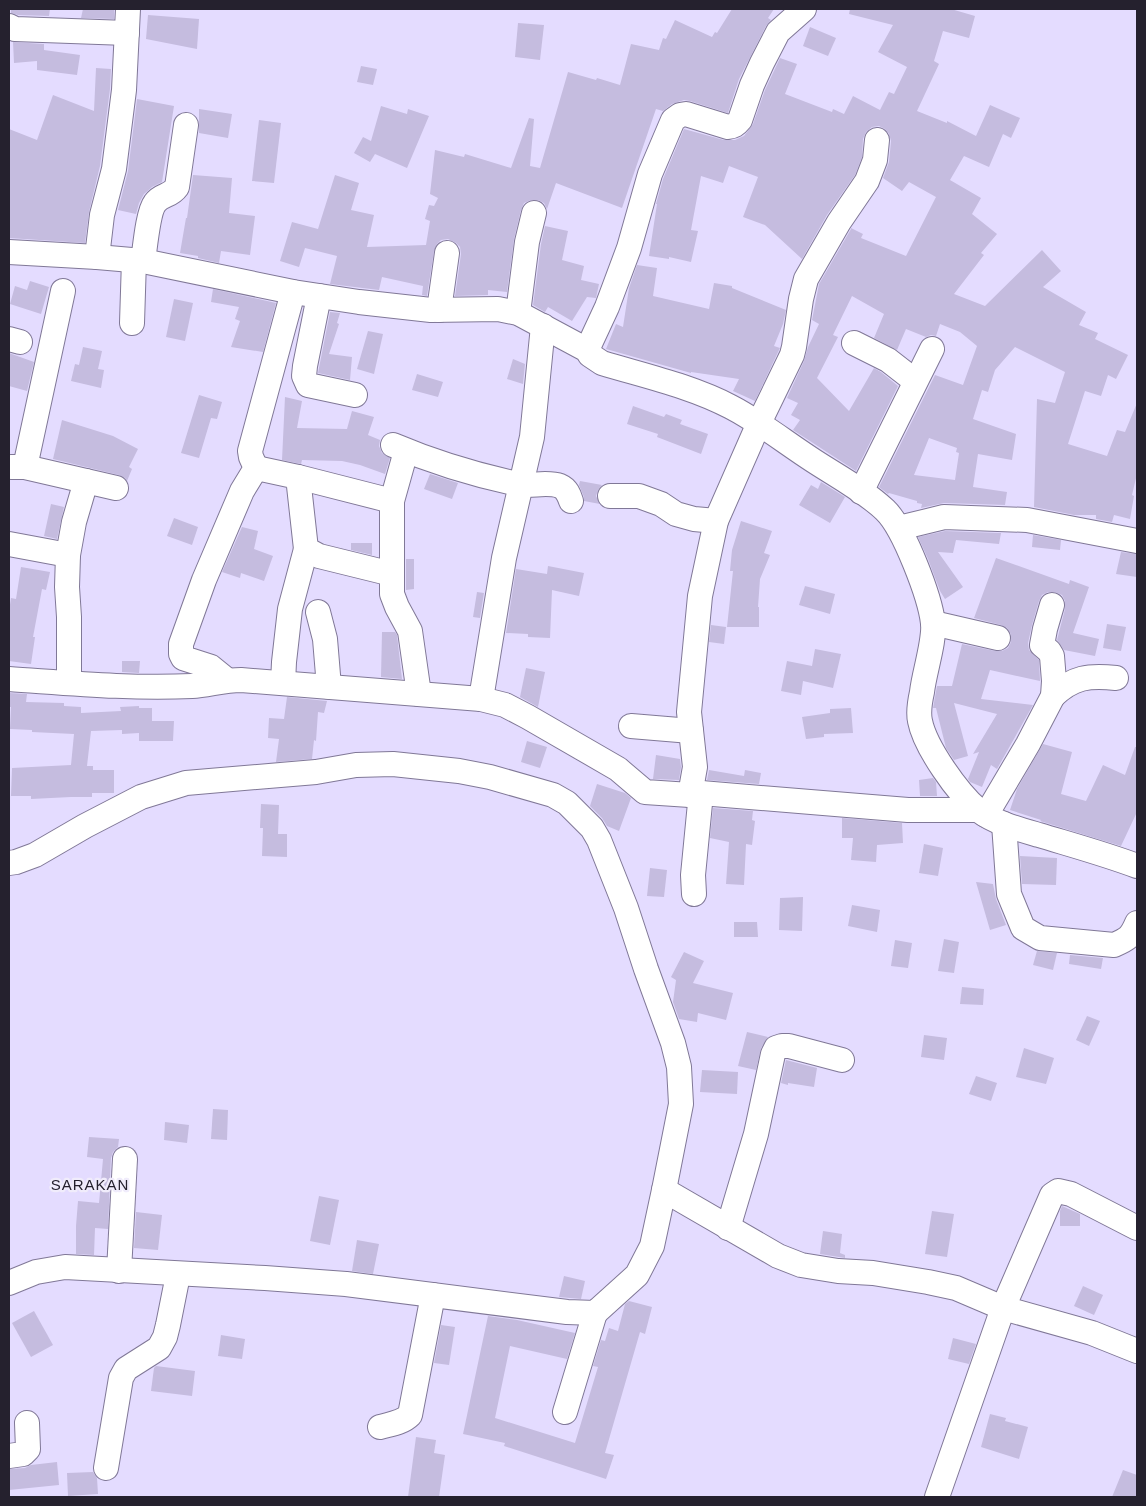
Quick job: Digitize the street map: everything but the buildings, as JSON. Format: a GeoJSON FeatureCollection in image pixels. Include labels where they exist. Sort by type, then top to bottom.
{"type":"FeatureCollection","features":[{"type":"Feature","properties":{"kind":"street"},"geometry":{"type":"LineString","coordinates":[[97,257],[102,215],[114,170],[122,110],[128,9]]}},
{"type":"Feature","properties":{"kind":"street"},"geometry":{"type":"LineString","coordinates":[[587,350],[607,307],[629,248],[650,174],[673,120],[680,115],[686,114],[728,127],[737,124],[752,84],[778,32],[804,9]]}},
{"type":"Feature","properties":{"kind":"street"},"geometry":{"type":"LineString","coordinates":[[9,26],[15,29],[127,33]]}},
{"type":"Feature","properties":{"kind":"street"},"geometry":{"type":"LineString","coordinates":[[132,323],[139,261],[151,212],[154,203],[160,198],[173,193],[177,187],[186,125]]}},
{"type":"Feature","properties":{"kind":"street"},"geometry":{"type":"LineString","coordinates":[[694,894],[696,794],[689,712],[700,596],[716,521],[759,423],[792,355],[806,279],[838,222],[867,181],[875,160],[877,140]]}},
{"type":"Feature","properties":{"kind":"street"},"geometry":{"type":"LineString","coordinates":[[518,313],[527,242],[534,212]]}},
{"type":"Feature","properties":{"kind":"street"},"geometry":{"type":"LineString","coordinates":[[9,252],[139,261],[293,292],[359,302],[439,310],[498,309],[518,313],[587,350],[590,355],[602,363],[702,393],[759,423],[861,492],[885,510],[899,528],[927,595],[933,623],[919,718],[923,731],[954,783],[990,816],[1010,894],[1023,928],[1040,938],[1114,945],[1132,934],[1137,923]]}},
{"type":"Feature","properties":{"kind":"street"},"geometry":{"type":"LineString","coordinates":[[439,310],[447,253]]}},
{"type":"Feature","properties":{"kind":"street"},"geometry":{"type":"LineString","coordinates":[[63,291],[17,467],[116,488]]}},
{"type":"Feature","properties":{"kind":"street"},"geometry":{"type":"LineString","coordinates":[[256,468],[250,451],[293,292]]}},
{"type":"Feature","properties":{"kind":"street"},"geometry":{"type":"LineString","coordinates":[[319,296],[304,376],[308,385],[355,395]]}},
{"type":"Feature","properties":{"kind":"street"},"geometry":{"type":"LineString","coordinates":[[481,699],[504,558],[532,437],[543,326]]}},
{"type":"Feature","properties":{"kind":"street"},"geometry":{"type":"LineString","coordinates":[[854,343],[888,360],[915,381]]}},
{"type":"Feature","properties":{"kind":"street"},"geometry":{"type":"LineString","coordinates":[[861,492],[932,349]]}},
{"type":"Feature","properties":{"kind":"street"},"geometry":{"type":"LineString","coordinates":[[419,694],[410,631],[396,607],[392,594],[392,501],[399,448],[461,469],[521,485],[543,484],[560,486],[566,490],[571,501]]}},
{"type":"Feature","properties":{"kind":"street"},"geometry":{"type":"LineString","coordinates":[[256,468],[392,501]]}},
{"type":"Feature","properties":{"kind":"street"},"geometry":{"type":"LineString","coordinates":[[227,680],[211,667],[183,658],[181,644],[204,580],[242,491],[256,468]]}},
{"type":"Feature","properties":{"kind":"street"},"geometry":{"type":"LineString","coordinates":[[283,683],[290,610],[306,549],[298,477]]}},
{"type":"Feature","properties":{"kind":"street"},"geometry":{"type":"LineString","coordinates":[[69,683],[68,555],[74,522],[86,481]]}},
{"type":"Feature","properties":{"kind":"street"},"geometry":{"type":"LineString","coordinates":[[610,496],[639,496],[661,504],[676,514],[694,519],[716,521]]}},
{"type":"Feature","properties":{"kind":"street"},"geometry":{"type":"LineString","coordinates":[[899,528],[944,517],[1027,520],[1137,541]]}},
{"type":"Feature","properties":{"kind":"street"},"geometry":{"type":"LineString","coordinates":[[9,544],[68,555]]}},
{"type":"Feature","properties":{"kind":"street"},"geometry":{"type":"LineString","coordinates":[[306,549],[319,556],[392,574]]}},
{"type":"Feature","properties":{"kind":"street"},"geometry":{"type":"LineString","coordinates":[[1052,605],[1042,645],[1050,651],[1052,656],[1053,696]]}},
{"type":"Feature","properties":{"kind":"street"},"geometry":{"type":"LineString","coordinates":[[318,612],[325,639],[328,686]]}},
{"type":"Feature","properties":{"kind":"street"},"geometry":{"type":"LineString","coordinates":[[933,623],[998,638]]}},
{"type":"Feature","properties":{"kind":"street"},"geometry":{"type":"LineString","coordinates":[[990,816],[1053,696],[1063,686],[1074,680],[1096,676],[1116,678]]}},
{"type":"Feature","properties":{"kind":"street"},"geometry":{"type":"LineString","coordinates":[[9,679],[135,686],[192,686],[227,680],[328,686],[481,699],[505,705],[528,717],[618,769],[645,792],[696,794],[990,816],[1137,866]]}},
{"type":"Feature","properties":{"kind":"street"},"geometry":{"type":"LineString","coordinates":[[631,726],[691,731]]}},
{"type":"Feature","properties":{"kind":"street"},"geometry":{"type":"LineString","coordinates":[[9,863],[35,856],[85,826],[142,797],[186,783],[316,772],[356,766],[393,764],[460,771],[490,777],[553,795],[566,803],[592,828],[599,840],[626,908],[673,1043],[679,1067],[681,1104],[652,1246],[637,1275],[595,1313],[565,1412]]}},
{"type":"Feature","properties":{"kind":"street"},"geometry":{"type":"LineString","coordinates":[[728,1228],[756,1134],[773,1054],[776,1048],[789,1046],[842,1060]]}},
{"type":"Feature","properties":{"kind":"street"},"geometry":{"type":"LineString","coordinates":[[118,1271],[126,1159]]}},
{"type":"Feature","properties":{"kind":"street"},"geometry":{"type":"LineString","coordinates":[[664,1190],[778,1256],[801,1265],[928,1282],[956,1288],[1002,1308],[1092,1333],[1137,1351]]}},
{"type":"Feature","properties":{"kind":"street"},"geometry":{"type":"LineString","coordinates":[[937,1497],[1002,1308],[1052,1195],[1058,1191],[1071,1194],[1137,1228]]}},
{"type":"Feature","properties":{"kind":"street"},"geometry":{"type":"LineString","coordinates":[[9,1282],[36,1272],[65,1268],[265,1278],[433,1294],[566,1312],[595,1313]]}},
{"type":"Feature","properties":{"kind":"street"},"geometry":{"type":"LineString","coordinates":[[106,1468],[121,1378],[126,1369],[160,1348],[168,1325],[178,1275]]}},
{"type":"Feature","properties":{"kind":"street"},"geometry":{"type":"LineString","coordinates":[[380,1427],[399,1422],[410,1415],[433,1294]]}},
{"type":"Feature","properties":{"kind":"street"},"geometry":{"type":"LineString","coordinates":[[9,1456],[23,1454],[28,1449],[27,1424]]}},
{"type":"Feature","properties":{"kind":"district","name":"SARAKAN"},"geometry":{"type":"Point","coordinates":[90,1184]}}]}
